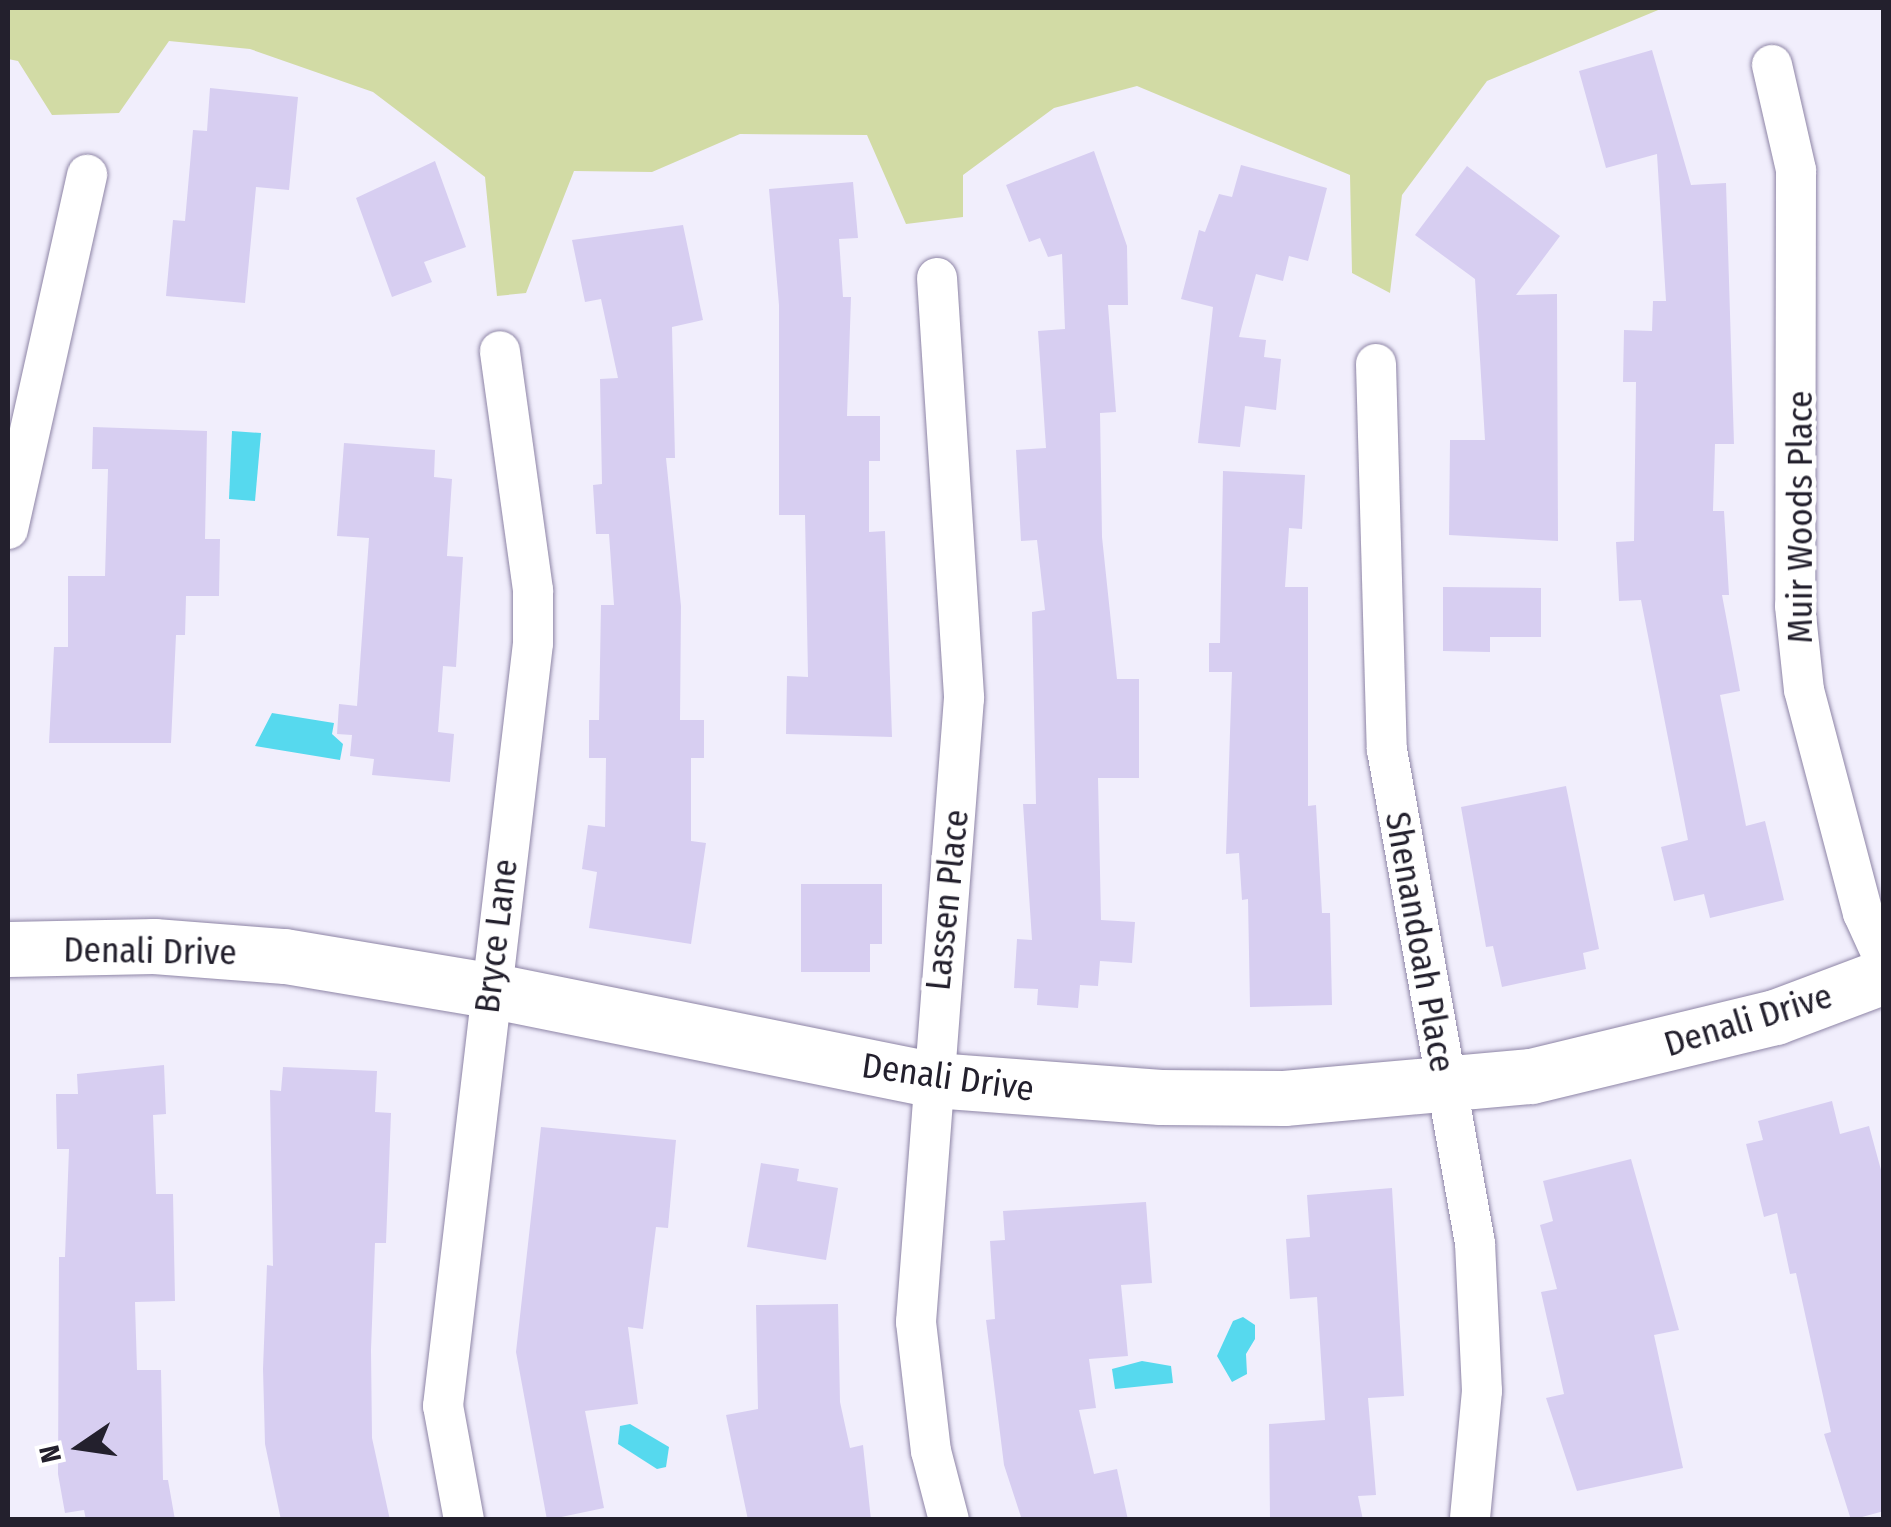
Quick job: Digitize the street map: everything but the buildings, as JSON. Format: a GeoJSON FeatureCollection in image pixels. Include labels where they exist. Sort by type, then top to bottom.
{"type":"FeatureCollection","features":[{"type":"Feature","properties":{"kind":"street","name":"Muir Woods Place"},"geometry":{"type":"LineString","coordinates":[[1772,65],[1796,170],[1795,606],[1804,690],[1863,913],[1884,960]]}},
{"type":"Feature","properties":{"kind":"street"},"geometry":{"type":"LineString","coordinates":[[8,529],[88,175]]}},
{"type":"Feature","properties":{"kind":"street","name":"Lassen Place"},"geometry":{"type":"LineString","coordinates":[[936,278],[964,698],[916,1322],[931,1451],[948,1520]]}},
{"type":"Feature","properties":{"kind":"street","name":"Bryce Lane"},"geometry":{"type":"LineString","coordinates":[[464,1520],[443,1406],[489,990],[533,643],[533,590],[500,351]]}},
{"type":"Feature","properties":{"kind":"street","name":"Shenandoah Place"},"geometry":{"type":"LineString","coordinates":[[1376,364],[1387,750],[1475,1242],[1482,1391],[1470,1518]]}},
{"type":"Feature","properties":{"kind":"street","name":"Denali Drive"},"geometry":{"type":"LineString","coordinates":[[8,949],[213,948],[489,990],[934,1080],[1160,1097],[1284,1098],[1446,1089],[1699,1038],[1884,976]]}},
{"type":"Feature","properties":{"kind":"green space"},"geometry":{"type":"Polygon","coordinates":[[[8,8],[1663,8],[1487,81],[1402,195],[1390,293],[1352,273],[1350,175],[1137,86],[1054,108],[963,175],[963,217],[906,224],[867,135],[740,134],[652,172],[574,171],[526,293],[497,296],[485,177],[373,92],[250,49],[169,41],[119,113],[52,115],[18,61],[8,59],[8,8]]]}},
{"type":"Feature","properties":{"kind":"water"},"geometry":{"type":"Polygon","coordinates":[[[232,431],[261,433],[255,501],[229,499],[232,431]]]}},
{"type":"Feature","properties":{"kind":"water"},"geometry":{"type":"Polygon","coordinates":[[[272,713],[334,723],[332,734],[343,744],[340,760],[255,746],[272,713]]]}},
{"type":"Feature","properties":{"kind":"water"},"geometry":{"type":"Polygon","coordinates":[[[1243,1317],[1255,1325],[1255,1339],[1246,1354],[1247,1374],[1232,1382],[1217,1356],[1233,1321],[1243,1317]]]}},
{"type":"Feature","properties":{"kind":"water"},"geometry":{"type":"Polygon","coordinates":[[[1142,1361],[1171,1366],[1173,1383],[1115,1389],[1112,1369],[1142,1361]]]}},
{"type":"Feature","properties":{"kind":"water"},"geometry":{"type":"Polygon","coordinates":[[[630,1424],[669,1447],[666,1467],[657,1469],[618,1444],[620,1426],[630,1424]]]}}]}
